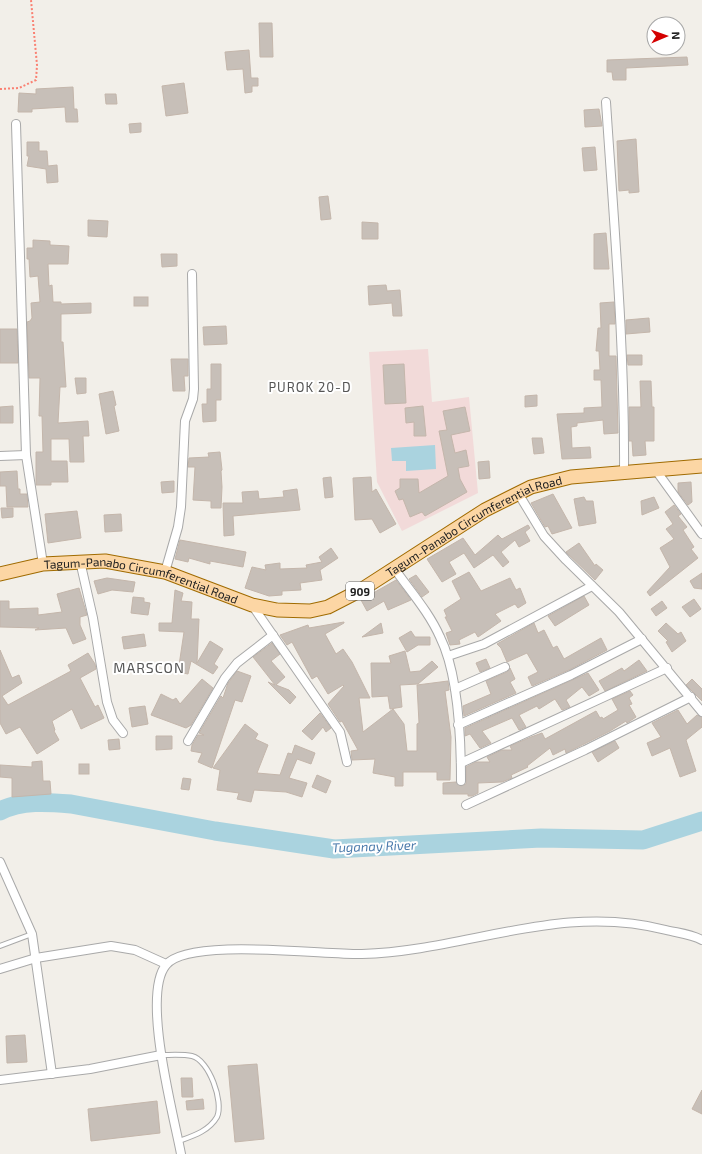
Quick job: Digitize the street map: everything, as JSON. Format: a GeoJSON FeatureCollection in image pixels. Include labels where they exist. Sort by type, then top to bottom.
{"type":"FeatureCollection","features":[{"type":"Feature","properties":{"kind":"main road","name":"Tagum-Panabo Circumferential Road"},"geometry":{"type":"LineString","coordinates":[[0,574],[43,564],[80,561],[125,564],[165,572],[252,605],[293,612],[328,607],[361,590],[485,510],[518,493],[546,482],[571,476],[702,466]]}},
{"type":"Feature","properties":{"kind":"street"},"geometry":{"type":"LineString","coordinates":[[606,102],[621,333],[624,400],[624,472]]}},
{"type":"Feature","properties":{"kind":"street"},"geometry":{"type":"LineString","coordinates":[[16,124],[26,455],[43,564]]}},
{"type":"Feature","properties":{"kind":"street"},"geometry":{"type":"LineString","coordinates":[[165,572],[178,527],[181,508],[185,421],[193,399],[194,389],[192,274]]}},
{"type":"Feature","properties":{"kind":"street"},"geometry":{"type":"LineString","coordinates":[[0,456],[26,455]]}},
{"type":"Feature","properties":{"kind":"street"},"geometry":{"type":"LineString","coordinates":[[655,469],[702,534]]}},
{"type":"Feature","properties":{"kind":"street"},"geometry":{"type":"LineString","coordinates":[[518,493],[544,536],[619,612],[702,712]]}},
{"type":"Feature","properties":{"kind":"street"},"geometry":{"type":"LineString","coordinates":[[80,561],[93,618],[107,702],[113,720],[123,733]]}},
{"type":"Feature","properties":{"kind":"street"},"geometry":{"type":"LineString","coordinates":[[394,568],[435,626],[448,656],[455,688],[461,781]]}},
{"type":"Feature","properties":{"kind":"street"},"geometry":{"type":"LineString","coordinates":[[448,656],[484,644],[592,586]]}},
{"type":"Feature","properties":{"kind":"street"},"geometry":{"type":"LineString","coordinates":[[252,605],[340,732],[346,762]]}},
{"type":"Feature","properties":{"kind":"street"},"geometry":{"type":"LineString","coordinates":[[188,741],[225,678],[237,663],[273,635]]}},
{"type":"Feature","properties":{"kind":"street"},"geometry":{"type":"LineString","coordinates":[[458,725],[571,675],[642,639]]}},
{"type":"Feature","properties":{"kind":"street"},"geometry":{"type":"LineString","coordinates":[[455,688],[505,667]]}},
{"type":"Feature","properties":{"kind":"street"},"geometry":{"type":"LineString","coordinates":[[461,763],[667,668]]}},
{"type":"Feature","properties":{"kind":"street"},"geometry":{"type":"LineString","coordinates":[[466,805],[585,750],[690,697]]}},
{"type":"Feature","properties":{"kind":"street"},"geometry":{"type":"LineString","coordinates":[[0,862],[32,934],[52,1074]]}},
{"type":"Feature","properties":{"kind":"street"},"geometry":{"type":"LineString","coordinates":[[181,1154],[161,1055],[157,994],[158,983],[166,964],[183,954],[205,950],[236,949],[333,954],[401,950],[557,922],[607,921],[644,924],[702,940]]}},
{"type":"Feature","properties":{"kind":"street"},"geometry":{"type":"LineString","coordinates":[[0,969],[36,958],[111,946],[136,950],[166,964]]}},
{"type":"Feature","properties":{"kind":"street"},"geometry":{"type":"LineString","coordinates":[[0,1080],[52,1074],[161,1055]]}},
{"type":"Feature","properties":{"kind":"lane"},"geometry":{"type":"LineString","coordinates":[[0,946],[32,934]]}},
{"type":"Feature","properties":{"kind":"lane"},"geometry":{"type":"LineString","coordinates":[[161,1055],[192,1056],[201,1060],[209,1070],[218,1100],[217,1116],[208,1127],[197,1134],[179,1141]]}},
{"type":"Feature","properties":{"kind":"path"},"geometry":{"type":"LineString","coordinates":[[0,89],[19,88],[36,80],[37,65],[31,0]]}},
{"type":"Feature","properties":{"kind":"shaded area"},"geometry":{"type":"Polygon","coordinates":[[[428,349],[432,402],[469,397],[478,493],[402,531],[377,482],[369,352],[428,349]]]}},
{"type":"Feature","properties":{"kind":"water"},"geometry":{"type":"Polygon","coordinates":[[[435,445],[436,469],[406,471],[406,461],[392,461],[391,448],[435,445]]]}},
{"type":"Feature","properties":{"kind":"building"},"geometry":{"type":"Polygon","coordinates":[[[259,23],[272,23],[273,57],[260,57],[259,23]]]}},
{"type":"Feature","properties":{"kind":"building"},"geometry":{"type":"Polygon","coordinates":[[[249,50],[251,78],[258,78],[258,86],[252,86],[252,92],[245,93],[243,69],[227,70],[225,52],[249,50]]]}},
{"type":"Feature","properties":{"kind":"building"},"geometry":{"type":"Polygon","coordinates":[[[687,57],[688,65],[626,68],[626,80],[613,80],[612,72],[607,72],[607,60],[687,57]]]}},
{"type":"Feature","properties":{"kind":"building"},"geometry":{"type":"Polygon","coordinates":[[[184,83],[188,113],[166,116],[162,86],[184,83]]]}},
{"type":"Feature","properties":{"kind":"building"},"geometry":{"type":"Polygon","coordinates":[[[73,87],[74,109],[77,109],[78,122],[66,122],[65,107],[32,109],[32,112],[18,112],[19,93],[36,94],[36,89],[73,87]]]}},
{"type":"Feature","properties":{"kind":"building"},"geometry":{"type":"Polygon","coordinates":[[[105,94],[116,94],[117,104],[106,104],[105,94]]]}},
{"type":"Feature","properties":{"kind":"building"},"geometry":{"type":"Polygon","coordinates":[[[599,109],[602,126],[585,127],[584,110],[599,109]]]}},
{"type":"Feature","properties":{"kind":"building"},"geometry":{"type":"Polygon","coordinates":[[[141,123],[141,132],[130,133],[129,124],[141,123]]]}},
{"type":"Feature","properties":{"kind":"building"},"geometry":{"type":"Polygon","coordinates":[[[636,139],[639,192],[629,193],[629,190],[619,191],[617,141],[636,139]]]}},
{"type":"Feature","properties":{"kind":"building"},"geometry":{"type":"Polygon","coordinates":[[[27,142],[39,142],[39,151],[47,151],[48,166],[57,165],[58,182],[47,183],[46,169],[27,166],[29,156],[27,156],[27,142]]]}},
{"type":"Feature","properties":{"kind":"building"},"geometry":{"type":"Polygon","coordinates":[[[595,147],[597,170],[584,171],[582,148],[595,147]]]}},
{"type":"Feature","properties":{"kind":"building"},"geometry":{"type":"Polygon","coordinates":[[[328,196],[331,219],[321,220],[319,197],[328,196]]]}},
{"type":"Feature","properties":{"kind":"building"},"geometry":{"type":"Polygon","coordinates":[[[88,220],[108,221],[107,237],[88,236],[88,220]]]}},
{"type":"Feature","properties":{"kind":"building"},"geometry":{"type":"Polygon","coordinates":[[[362,222],[378,223],[378,239],[362,239],[362,222]]]}},
{"type":"Feature","properties":{"kind":"building"},"geometry":{"type":"Polygon","coordinates":[[[606,233],[609,269],[594,269],[594,234],[606,233]]]}},
{"type":"Feature","properties":{"kind":"building"},"geometry":{"type":"Polygon","coordinates":[[[33,240],[50,241],[50,245],[69,246],[68,264],[48,264],[49,286],[52,285],[53,302],[61,302],[61,304],[91,303],[91,313],[61,314],[61,342],[63,342],[66,387],[60,387],[58,423],[88,421],[89,436],[83,436],[84,462],[70,462],[69,439],[51,439],[51,461],[67,461],[68,482],[51,482],[51,485],[36,485],[36,452],[43,452],[42,416],[39,416],[40,378],[29,378],[27,322],[32,318],[31,303],[40,302],[38,276],[30,277],[29,259],[27,259],[27,248],[33,248],[33,240]]]}},
{"type":"Feature","properties":{"kind":"building"},"geometry":{"type":"Polygon","coordinates":[[[161,254],[177,254],[177,266],[162,267],[161,254]]]}},
{"type":"Feature","properties":{"kind":"building"},"geometry":{"type":"Polygon","coordinates":[[[386,285],[387,291],[400,290],[402,316],[393,316],[392,303],[369,305],[368,286],[386,285]]]}},
{"type":"Feature","properties":{"kind":"building"},"geometry":{"type":"Polygon","coordinates":[[[134,297],[148,297],[148,306],[134,306],[134,297]]]}},
{"type":"Feature","properties":{"kind":"building"},"geometry":{"type":"Polygon","coordinates":[[[614,302],[615,324],[609,324],[609,356],[616,356],[618,433],[604,434],[603,420],[577,423],[577,426],[571,427],[572,448],[590,447],[591,458],[562,459],[557,414],[584,413],[584,408],[602,407],[601,380],[594,380],[594,370],[600,370],[599,351],[596,351],[598,328],[601,328],[600,303],[614,302]]]}},
{"type":"Feature","properties":{"kind":"building"},"geometry":{"type":"Polygon","coordinates":[[[649,318],[650,332],[626,334],[626,320],[649,318]]]}},
{"type":"Feature","properties":{"kind":"building"},"geometry":{"type":"Polygon","coordinates":[[[226,326],[227,344],[204,345],[203,327],[226,326]]]}},
{"type":"Feature","properties":{"kind":"building"},"geometry":{"type":"Polygon","coordinates":[[[0,329],[17,329],[18,363],[0,363],[0,329]]]}},
{"type":"Feature","properties":{"kind":"building"},"geometry":{"type":"Polygon","coordinates":[[[627,355],[642,355],[642,365],[628,365],[627,355]]]}},
{"type":"Feature","properties":{"kind":"building"},"geometry":{"type":"Polygon","coordinates":[[[171,359],[188,359],[188,376],[184,376],[185,391],[173,391],[171,359]]]}},
{"type":"Feature","properties":{"kind":"building"},"geometry":{"type":"Polygon","coordinates":[[[211,364],[221,364],[221,400],[216,400],[216,421],[203,422],[202,404],[207,404],[207,389],[211,389],[211,364]]]}},
{"type":"Feature","properties":{"kind":"building"},"geometry":{"type":"Polygon","coordinates":[[[404,364],[406,403],[385,404],[383,365],[404,364]]]}},
{"type":"Feature","properties":{"kind":"building"},"geometry":{"type":"Polygon","coordinates":[[[75,378],[86,378],[86,393],[77,394],[75,378]]]}},
{"type":"Feature","properties":{"kind":"building"},"geometry":{"type":"Polygon","coordinates":[[[640,381],[651,381],[652,407],[654,407],[654,441],[645,441],[646,455],[633,456],[632,441],[629,441],[629,407],[641,407],[640,381]]]}},
{"type":"Feature","properties":{"kind":"building"},"geometry":{"type":"Polygon","coordinates":[[[113,391],[116,405],[114,406],[119,431],[106,434],[99,394],[113,391]]]}},
{"type":"Feature","properties":{"kind":"building"},"geometry":{"type":"Polygon","coordinates":[[[537,395],[537,406],[525,407],[525,396],[537,395]]]}},
{"type":"Feature","properties":{"kind":"building"},"geometry":{"type":"Polygon","coordinates":[[[13,406],[13,423],[0,423],[0,407],[13,406]]]}},
{"type":"Feature","properties":{"kind":"building"},"geometry":{"type":"Polygon","coordinates":[[[423,406],[426,436],[414,436],[414,422],[406,423],[405,408],[423,406]]]}},
{"type":"Feature","properties":{"kind":"building"},"geometry":{"type":"Polygon","coordinates":[[[465,407],[470,431],[451,435],[455,453],[466,450],[469,466],[458,468],[460,479],[467,492],[425,516],[422,512],[410,517],[403,499],[399,500],[395,491],[400,488],[400,479],[418,479],[419,493],[448,476],[439,431],[447,430],[443,411],[465,407]]]}},
{"type":"Feature","properties":{"kind":"building"},"geometry":{"type":"Polygon","coordinates":[[[532,438],[542,438],[544,453],[534,454],[532,438]]]}},
{"type":"Feature","properties":{"kind":"building"},"geometry":{"type":"Polygon","coordinates":[[[220,452],[222,470],[221,508],[211,508],[211,501],[193,500],[195,467],[188,467],[189,458],[209,457],[208,453],[220,452]]]}},
{"type":"Feature","properties":{"kind":"building"},"geometry":{"type":"Polygon","coordinates":[[[489,461],[490,478],[479,479],[478,462],[489,461]]]}},
{"type":"Feature","properties":{"kind":"building"},"geometry":{"type":"Polygon","coordinates":[[[17,471],[18,489],[20,489],[20,494],[27,494],[28,507],[7,507],[6,486],[0,486],[0,472],[17,471]]]}},
{"type":"Feature","properties":{"kind":"building"},"geometry":{"type":"Polygon","coordinates":[[[331,477],[333,497],[325,498],[323,478],[331,477]]]}},
{"type":"Feature","properties":{"kind":"building"},"geometry":{"type":"Polygon","coordinates":[[[371,477],[372,492],[376,489],[396,524],[380,533],[372,519],[355,520],[353,478],[371,477]]]}},
{"type":"Feature","properties":{"kind":"building"},"geometry":{"type":"Polygon","coordinates":[[[174,481],[174,492],[162,493],[161,482],[174,481]]]}},
{"type":"Feature","properties":{"kind":"building"},"geometry":{"type":"Polygon","coordinates":[[[691,482],[692,502],[688,505],[678,492],[678,483],[691,482]]]}},
{"type":"Feature","properties":{"kind":"building"},"geometry":{"type":"Polygon","coordinates":[[[297,489],[300,510],[233,516],[234,535],[224,536],[223,503],[243,503],[242,492],[258,491],[259,499],[284,497],[283,491],[297,489]]]}},
{"type":"Feature","properties":{"kind":"building"},"geometry":{"type":"Polygon","coordinates":[[[553,494],[572,528],[552,534],[548,526],[545,527],[531,503],[553,494]]]}},
{"type":"Feature","properties":{"kind":"building"},"geometry":{"type":"Polygon","coordinates":[[[584,497],[586,501],[593,501],[596,523],[579,526],[574,499],[584,497]]]}},
{"type":"Feature","properties":{"kind":"building"},"geometry":{"type":"Polygon","coordinates":[[[654,497],[659,508],[642,515],[641,501],[654,497]]]}},
{"type":"Feature","properties":{"kind":"building"},"geometry":{"type":"Polygon","coordinates":[[[674,505],[681,514],[678,516],[687,527],[683,530],[694,547],[691,549],[698,558],[650,596],[647,592],[670,567],[660,548],[674,539],[666,529],[673,524],[665,512],[674,505]]]}},
{"type":"Feature","properties":{"kind":"building"},"geometry":{"type":"Polygon","coordinates":[[[1,508],[13,508],[13,517],[2,518],[1,508]]]}},
{"type":"Feature","properties":{"kind":"building"},"geometry":{"type":"Polygon","coordinates":[[[77,511],[81,538],[48,543],[45,514],[77,511]]]}},
{"type":"Feature","properties":{"kind":"building"},"geometry":{"type":"Polygon","coordinates":[[[121,514],[122,531],[105,532],[104,515],[121,514]]]}},
{"type":"Feature","properties":{"kind":"building"},"geometry":{"type":"Polygon","coordinates":[[[528,525],[530,528],[525,532],[530,541],[519,547],[515,540],[501,552],[509,562],[503,567],[493,555],[474,568],[464,553],[449,562],[456,574],[442,582],[427,559],[463,538],[475,555],[498,535],[502,539],[528,525]]]}},
{"type":"Feature","properties":{"kind":"building"},"geometry":{"type":"Polygon","coordinates":[[[180,540],[246,552],[243,567],[210,561],[210,564],[189,558],[188,562],[175,559],[180,540]]]}},
{"type":"Feature","properties":{"kind":"building"},"geometry":{"type":"Polygon","coordinates":[[[579,543],[595,566],[596,564],[603,570],[595,580],[566,552],[579,543]]]}},
{"type":"Feature","properties":{"kind":"building"},"geometry":{"type":"Polygon","coordinates":[[[331,548],[338,558],[320,570],[322,580],[300,583],[301,590],[282,591],[282,595],[269,596],[245,588],[252,567],[266,570],[265,565],[280,563],[280,569],[307,568],[306,565],[322,562],[319,557],[331,548]]]}},
{"type":"Feature","properties":{"kind":"building"},"geometry":{"type":"Polygon","coordinates":[[[469,572],[481,591],[510,578],[516,590],[520,588],[526,603],[518,608],[515,604],[495,614],[501,621],[478,637],[475,632],[459,640],[460,644],[450,645],[446,633],[452,631],[445,617],[447,617],[444,610],[461,599],[452,581],[469,572]]]}},
{"type":"Feature","properties":{"kind":"building"},"geometry":{"type":"Polygon","coordinates":[[[702,573],[702,589],[694,588],[690,581],[702,573]]]}},
{"type":"Feature","properties":{"kind":"building"},"geometry":{"type":"Polygon","coordinates":[[[416,575],[429,592],[422,597],[409,579],[416,575]]]}},
{"type":"Feature","properties":{"kind":"building"},"geometry":{"type":"Polygon","coordinates":[[[107,578],[135,582],[133,592],[112,590],[98,594],[94,581],[107,578]]]}},
{"type":"Feature","properties":{"kind":"building"},"geometry":{"type":"Polygon","coordinates":[[[396,580],[411,600],[388,610],[384,601],[367,611],[361,600],[396,580]]]}},
{"type":"Feature","properties":{"kind":"building"},"geometry":{"type":"Polygon","coordinates":[[[79,588],[87,615],[80,617],[80,625],[86,639],[73,644],[66,628],[35,630],[39,628],[0,627],[0,601],[9,601],[9,609],[38,608],[38,615],[62,612],[57,594],[79,588]]]}},
{"type":"Feature","properties":{"kind":"building"},"geometry":{"type":"Polygon","coordinates":[[[175,590],[183,593],[181,601],[192,602],[191,619],[199,619],[197,663],[210,641],[223,649],[214,664],[218,667],[213,674],[191,661],[188,674],[178,672],[184,632],[159,631],[159,623],[172,623],[175,590]]]}},
{"type":"Feature","properties":{"kind":"building"},"geometry":{"type":"Polygon","coordinates":[[[584,596],[589,605],[555,626],[548,616],[584,596]]]}},
{"type":"Feature","properties":{"kind":"building"},"geometry":{"type":"Polygon","coordinates":[[[133,597],[144,598],[144,602],[150,603],[148,615],[131,613],[133,597]]]}},
{"type":"Feature","properties":{"kind":"building"},"geometry":{"type":"Polygon","coordinates":[[[694,599],[701,609],[690,617],[682,607],[694,599]]]}},
{"type":"Feature","properties":{"kind":"building"},"geometry":{"type":"Polygon","coordinates":[[[662,601],[667,608],[656,616],[651,609],[662,601]]]}},
{"type":"Feature","properties":{"kind":"building"},"geometry":{"type":"Polygon","coordinates":[[[344,622],[325,634],[336,654],[343,649],[352,662],[370,698],[359,698],[363,732],[393,709],[404,724],[407,751],[417,751],[417,724],[419,723],[417,685],[448,681],[449,690],[445,691],[451,737],[450,780],[437,780],[437,772],[403,772],[403,786],[395,786],[395,777],[373,773],[375,759],[352,760],[351,751],[358,750],[342,721],[340,722],[328,704],[344,686],[343,685],[328,694],[317,676],[312,679],[292,642],[287,645],[280,635],[308,625],[309,628],[344,622]]]}},
{"type":"Feature","properties":{"kind":"building"},"geometry":{"type":"Polygon","coordinates":[[[381,623],[383,633],[362,637],[381,623]]]}},
{"type":"Feature","properties":{"kind":"building"},"geometry":{"type":"Polygon","coordinates":[[[534,623],[538,633],[544,630],[553,648],[557,646],[564,659],[601,638],[607,650],[569,670],[532,686],[528,677],[538,672],[527,653],[507,662],[501,648],[497,644],[534,623]]]}},
{"type":"Feature","properties":{"kind":"building"},"geometry":{"type":"Polygon","coordinates":[[[666,623],[678,634],[681,632],[686,641],[672,652],[666,642],[668,641],[658,631],[666,623]]]}},
{"type":"Feature","properties":{"kind":"building"},"geometry":{"type":"Polygon","coordinates":[[[411,631],[415,637],[430,637],[430,645],[418,645],[407,652],[399,638],[411,631]]]}},
{"type":"Feature","properties":{"kind":"building"},"geometry":{"type":"Polygon","coordinates":[[[144,634],[146,646],[124,649],[122,637],[144,634]]]}},
{"type":"Feature","properties":{"kind":"building"},"geometry":{"type":"Polygon","coordinates":[[[272,643],[280,654],[271,661],[285,677],[276,685],[289,690],[296,697],[290,704],[268,682],[275,685],[253,657],[272,643]]]}},
{"type":"Feature","properties":{"kind":"building"},"geometry":{"type":"Polygon","coordinates":[[[0,650],[12,678],[19,675],[22,683],[2,696],[8,705],[71,671],[68,665],[88,653],[95,664],[96,669],[80,678],[95,707],[98,705],[104,718],[81,729],[72,709],[52,721],[54,731],[59,740],[37,754],[20,727],[6,734],[0,723],[0,650]]]}},
{"type":"Feature","properties":{"kind":"building"},"geometry":{"type":"Polygon","coordinates":[[[405,651],[410,672],[420,671],[432,661],[438,667],[418,684],[400,685],[402,707],[390,709],[388,696],[372,697],[371,663],[391,663],[389,656],[405,651]]]}},
{"type":"Feature","properties":{"kind":"building"},"geometry":{"type":"Polygon","coordinates":[[[486,659],[490,668],[480,672],[476,663],[486,659]]]}},
{"type":"Feature","properties":{"kind":"building"},"geometry":{"type":"Polygon","coordinates":[[[639,660],[647,671],[605,691],[599,681],[622,668],[624,671],[639,660]]]}},
{"type":"Feature","properties":{"kind":"building"},"geometry":{"type":"Polygon","coordinates":[[[510,668],[515,679],[510,682],[516,693],[464,716],[463,706],[491,694],[486,681],[507,672],[510,668]]]}},
{"type":"Feature","properties":{"kind":"building"},"geometry":{"type":"Polygon","coordinates":[[[237,671],[251,676],[242,702],[235,700],[212,768],[198,762],[202,753],[191,751],[192,745],[198,735],[204,735],[199,733],[221,696],[223,698],[228,683],[237,671]]]}},
{"type":"Feature","properties":{"kind":"building"},"geometry":{"type":"Polygon","coordinates":[[[588,673],[599,690],[589,696],[582,687],[566,700],[570,707],[562,710],[555,699],[539,709],[537,706],[519,715],[526,727],[519,730],[512,718],[482,731],[491,743],[480,748],[470,734],[465,736],[465,728],[588,673]]]}},
{"type":"Feature","properties":{"kind":"building"},"geometry":{"type":"Polygon","coordinates":[[[202,679],[213,688],[191,725],[186,728],[151,715],[161,694],[173,700],[176,698],[180,704],[202,679]]]}},
{"type":"Feature","properties":{"kind":"building"},"geometry":{"type":"Polygon","coordinates":[[[692,679],[702,689],[702,701],[686,685],[692,679]]]}},
{"type":"Feature","properties":{"kind":"building"},"geometry":{"type":"Polygon","coordinates":[[[630,691],[633,695],[629,698],[632,704],[629,705],[636,717],[627,723],[626,721],[610,731],[566,753],[565,749],[553,755],[550,748],[527,766],[528,767],[511,775],[512,778],[502,782],[478,783],[478,793],[472,796],[468,796],[468,794],[443,794],[443,783],[456,782],[461,786],[466,784],[466,767],[476,762],[490,762],[487,757],[502,750],[512,750],[510,746],[542,733],[545,739],[596,711],[600,718],[602,717],[603,719],[618,710],[612,699],[630,691]]]}},
{"type":"Feature","properties":{"kind":"building"},"geometry":{"type":"Polygon","coordinates":[[[145,706],[148,724],[132,727],[129,708],[145,706]]]}},
{"type":"Feature","properties":{"kind":"building"},"geometry":{"type":"Polygon","coordinates":[[[678,710],[687,724],[697,715],[702,717],[702,727],[686,740],[696,771],[680,777],[670,748],[652,756],[647,743],[661,737],[652,723],[678,710]]]}},
{"type":"Feature","properties":{"kind":"building"},"geometry":{"type":"Polygon","coordinates":[[[320,713],[331,728],[326,732],[323,727],[312,740],[302,731],[320,713]]]}},
{"type":"Feature","properties":{"kind":"building"},"geometry":{"type":"Polygon","coordinates":[[[245,724],[258,734],[255,739],[268,745],[257,773],[280,775],[288,753],[292,754],[295,745],[315,753],[311,764],[297,759],[289,778],[307,783],[302,797],[286,792],[254,790],[251,802],[237,799],[239,793],[217,790],[220,770],[213,768],[245,724]]]}},
{"type":"Feature","properties":{"kind":"building"},"geometry":{"type":"Polygon","coordinates":[[[156,736],[172,736],[172,749],[156,750],[156,736]]]}},
{"type":"Feature","properties":{"kind":"building"},"geometry":{"type":"Polygon","coordinates":[[[119,739],[120,749],[109,750],[108,740],[119,739]]]}},
{"type":"Feature","properties":{"kind":"building"},"geometry":{"type":"Polygon","coordinates":[[[615,741],[619,748],[598,762],[592,752],[615,741]]]}},
{"type":"Feature","properties":{"kind":"building"},"geometry":{"type":"Polygon","coordinates":[[[42,761],[43,781],[50,781],[51,794],[12,797],[12,778],[0,777],[0,765],[32,767],[32,762],[42,761]]]}},
{"type":"Feature","properties":{"kind":"building"},"geometry":{"type":"Polygon","coordinates":[[[79,764],[89,764],[89,774],[79,774],[79,764]]]}},
{"type":"Feature","properties":{"kind":"building"},"geometry":{"type":"Polygon","coordinates":[[[317,775],[331,781],[326,793],[312,787],[317,775]]]}},
{"type":"Feature","properties":{"kind":"building"},"geometry":{"type":"Polygon","coordinates":[[[183,778],[191,779],[189,790],[181,789],[183,778]]]}},
{"type":"Feature","properties":{"kind":"building"},"geometry":{"type":"Polygon","coordinates":[[[25,1035],[27,1062],[7,1063],[6,1036],[25,1035]]]}},
{"type":"Feature","properties":{"kind":"building"},"geometry":{"type":"Polygon","coordinates":[[[257,1064],[264,1139],[235,1142],[228,1066],[257,1064]]]}},
{"type":"Feature","properties":{"kind":"building"},"geometry":{"type":"Polygon","coordinates":[[[181,1078],[192,1078],[193,1097],[182,1097],[181,1078]]]}},
{"type":"Feature","properties":{"kind":"building"},"geometry":{"type":"Polygon","coordinates":[[[702,1090],[702,1114],[692,1109],[702,1090]]]}},
{"type":"Feature","properties":{"kind":"building"},"geometry":{"type":"Polygon","coordinates":[[[203,1099],[204,1109],[187,1110],[186,1101],[203,1099]]]}},
{"type":"Feature","properties":{"kind":"building"},"geometry":{"type":"Polygon","coordinates":[[[157,1101],[160,1133],[91,1141],[88,1109],[157,1101]]]}},
{"type":"Feature","properties":{"kind":"waterway","name":"Tuganay River"},"geometry":{"type":"LineString","coordinates":[[0,811],[8,807],[26,803],[44,802],[71,804],[215,831],[334,849],[541,838],[643,840],[702,821]]}},
{"type":"Feature","properties":{"kind":"district","name":"PUROK 20-D"},"geometry":{"type":"Point","coordinates":[310,387]}},
{"type":"Feature","properties":{"kind":"district","name":"MARSCON"},"geometry":{"type":"Point","coordinates":[149,667]}}]}
